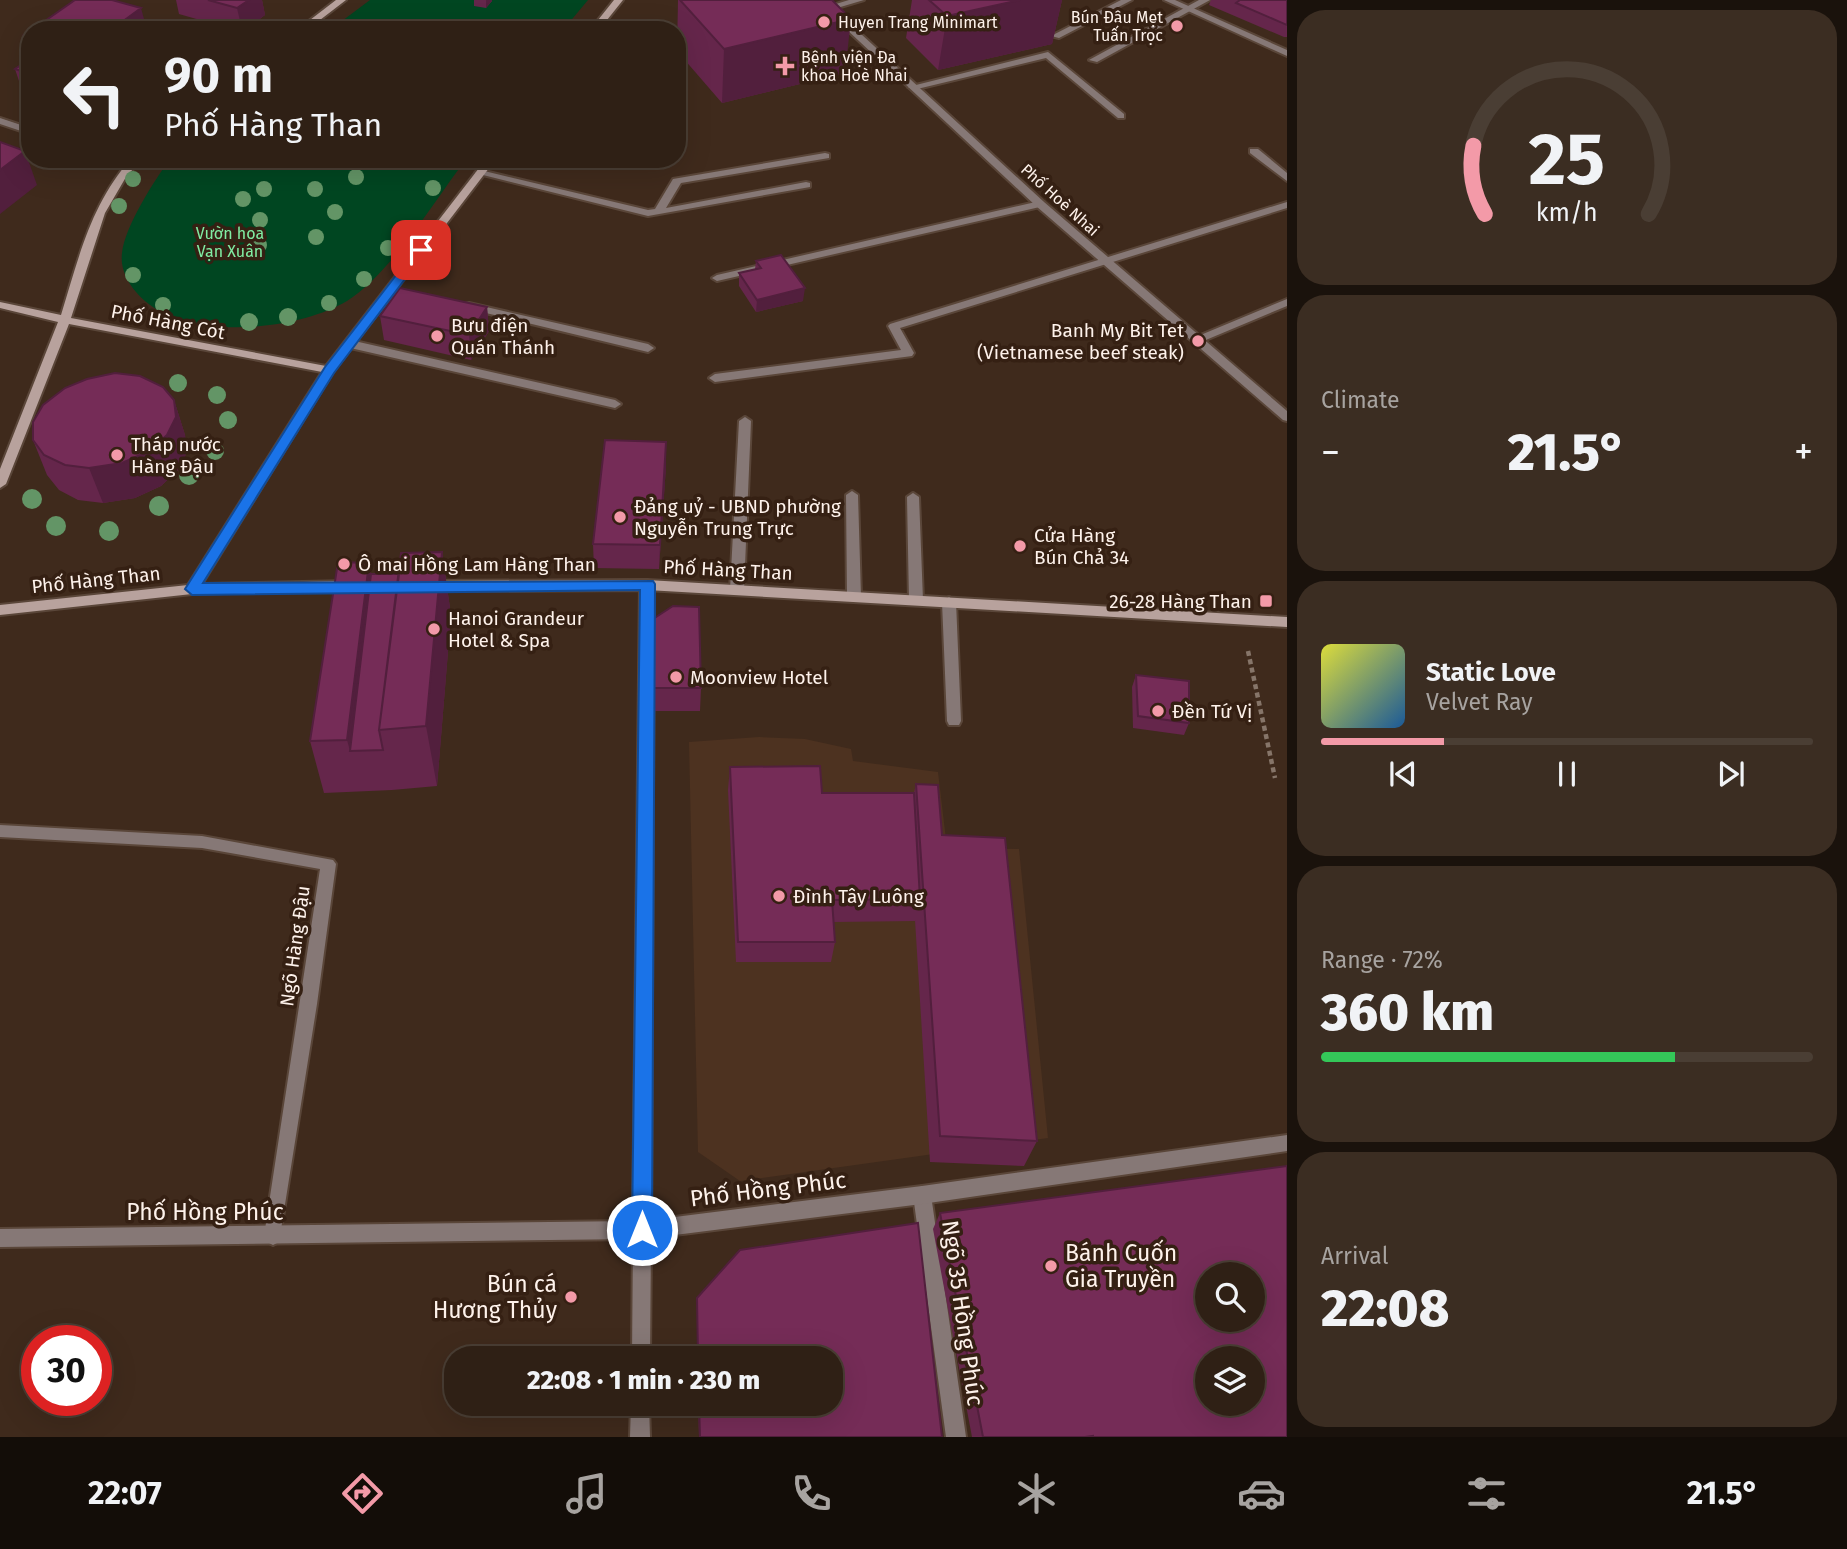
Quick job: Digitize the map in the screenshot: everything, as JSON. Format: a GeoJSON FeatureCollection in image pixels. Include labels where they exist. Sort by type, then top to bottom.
{"type":"FeatureCollection","features":[{"type":"Feature","properties":{"kind":"main road"},"geometry":{"type":"LineString","coordinates":[[313,21],[342,0]]}},
{"type":"Feature","properties":{"kind":"main road"},"geometry":{"type":"LineString","coordinates":[[602,21],[619,0]]}},
{"type":"Feature","properties":{"kind":"main road"},"geometry":{"type":"LineString","coordinates":[[0,484],[65,320],[87,243],[105,203],[130,168]]}},
{"type":"Feature","properties":{"kind":"main road"},"geometry":{"type":"LineString","coordinates":[[192,589],[329,370],[484,168]]}},
{"type":"Feature","properties":{"kind":"main road","name":"Phố Hàng Cót"},"geometry":{"type":"LineString","coordinates":[[0,305],[65,320],[329,370]]}},
{"type":"Feature","properties":{"kind":"main road","name":"Phố Hàng Than"},"geometry":{"type":"LineString","coordinates":[[417,586],[647,584],[1287,622]]}},
{"type":"Feature","properties":{"kind":"main road","name":"Phố Hàng Than"},"geometry":{"type":"LineString","coordinates":[[0,610],[192,589],[363,586]]}},
{"type":"Feature","properties":{"kind":"street"},"geometry":{"type":"LineString","coordinates":[[823,4],[860,0]]}},
{"type":"Feature","properties":{"kind":"street"},"geometry":{"type":"LineString","coordinates":[[1056,36],[1128,0]]}},
{"type":"Feature","properties":{"kind":"street"},"geometry":{"type":"LineString","coordinates":[[1168,0],[1287,53]]}},
{"type":"Feature","properties":{"kind":"street"},"geometry":{"type":"LineString","coordinates":[[1094,60],[1206,0]]}},
{"type":"Feature","properties":{"kind":"street","name":"Phố Hoè Nhai"},"geometry":{"type":"LineString","coordinates":[[823,4],[1040,204],[1287,417]]}},
{"type":"Feature","properties":{"kind":"street"},"geometry":{"type":"LineString","coordinates":[[913,87],[1048,55],[1121,116]]}},
{"type":"Feature","properties":{"kind":"street"},"geometry":{"type":"LineString","coordinates":[[0,121],[21,128]]}},
{"type":"Feature","properties":{"kind":"street"},"geometry":{"type":"LineString","coordinates":[[1254,152],[1287,178]]}},
{"type":"Feature","properties":{"kind":"street"},"geometry":{"type":"LineString","coordinates":[[657,212],[677,181],[825,156]]}},
{"type":"Feature","properties":{"kind":"street"},"geometry":{"type":"LineString","coordinates":[[480,173],[648,213],[806,185]]}},
{"type":"Feature","properties":{"kind":"street"},"geometry":{"type":"LineString","coordinates":[[717,278],[1040,204]]}},
{"type":"Feature","properties":{"kind":"street"},"geometry":{"type":"LineString","coordinates":[[715,378],[908,353],[894,326],[1287,205]]}},
{"type":"Feature","properties":{"kind":"street"},"geometry":{"type":"LineString","coordinates":[[392,289],[406,292]]}},
{"type":"Feature","properties":{"kind":"street"},"geometry":{"type":"LineString","coordinates":[[1197,339],[1287,302]]}},
{"type":"Feature","properties":{"kind":"street"},"geometry":{"type":"LineString","coordinates":[[460,304],[648,348]]}},
{"type":"Feature","properties":{"kind":"street"},"geometry":{"type":"LineString","coordinates":[[350,344],[615,404]]}},
{"type":"Feature","properties":{"kind":"street"},"geometry":{"type":"LineString","coordinates":[[737,590],[744,421]]}},
{"type":"Feature","properties":{"kind":"street"},"geometry":{"type":"LineString","coordinates":[[852,495],[855,597]]}},
{"type":"Feature","properties":{"kind":"street"},"geometry":{"type":"LineString","coordinates":[[913,497],[916,600]]}},
{"type":"Feature","properties":{"kind":"street"},"geometry":{"type":"LineString","coordinates":[[640,1346],[647,584]]}},
{"type":"Feature","properties":{"kind":"street"},"geometry":{"type":"LineString","coordinates":[[949,602],[954,722]]}},
{"type":"Feature","properties":{"kind":"street","name":"Ngõ Hàng Đậu"},"geometry":{"type":"LineString","coordinates":[[0,831],[202,842],[328,864],[315,975],[302,1041],[273,1236]]}},
{"type":"Feature","properties":{"kind":"street","name":"Phố Hồng Phúc"},"geometry":{"type":"LineString","coordinates":[[0,1238],[642,1230],[922,1195],[1287,1143]]}},
{"type":"Feature","properties":{"kind":"street","name":"Ngõ 35 Hồng Phúc"},"geometry":{"type":"LineString","coordinates":[[922,1195],[956,1437]]}},
{"type":"Feature","properties":{"kind":"street"},"geometry":{"type":"LineString","coordinates":[[640,1416],[640,1437]]}},
{"type":"Feature","properties":{"kind":"path"},"geometry":{"type":"LineString","coordinates":[[1242,620],[1275,778]]}},
{"type":"Feature","properties":{"kind":"shaded area"},"geometry":{"type":"Polygon","coordinates":[[[759,737],[805,739],[851,749],[853,761],[938,772],[947,848],[1019,849],[1048,1138],[740,1181],[698,1152],[689,742],[759,737]]]}},
{"type":"Feature","properties":{"kind":"green space"},"geometry":{"type":"Polygon","coordinates":[[[370,0],[588,0],[570,21],[342,21],[370,0]]]}},
{"type":"Feature","properties":{"kind":"green space","name":"Vườn hoa Vạn Xuân"},"geometry":{"type":"Polygon","coordinates":[[[164,168],[460,168],[395,256],[363,289],[325,312],[268,325],[208,325],[179,319],[155,308],[136,292],[125,274],[122,253],[134,217],[164,168]]]}},
{"type":"Feature","properties":{"kind":"building"},"geometry":{"type":"Polygon","coordinates":[[[75,0],[112,0],[141,8],[123,21],[45,21],[75,0]]]}},
{"type":"Feature","properties":{"kind":"building"},"geometry":{"type":"Polygon","coordinates":[[[208,0],[249,0],[237,8],[208,0]]]}},
{"type":"Feature","properties":{"kind":"building"},"geometry":{"type":"Polygon","coordinates":[[[680,0],[832,0],[851,19],[724,49],[680,0]]]}},
{"type":"Feature","properties":{"kind":"building"},"geometry":{"type":"Polygon","coordinates":[[[929,0],[1020,0],[947,16],[929,0]]]}},
{"type":"Feature","properties":{"kind":"building"},"geometry":{"type":"Polygon","coordinates":[[[1240,0],[1287,0],[1287,25],[1236,3],[1240,0]]]}},
{"type":"Feature","properties":{"kind":"building"},"geometry":{"type":"Polygon","coordinates":[[[0,142],[21,150],[21,154],[0,170],[0,142]]]}},
{"type":"Feature","properties":{"kind":"building"},"geometry":{"type":"Polygon","coordinates":[[[781,255],[805,288],[757,300],[739,273],[761,268],[756,261],[781,255]]]}},
{"type":"Feature","properties":{"kind":"building"},"geometry":{"type":"Polygon","coordinates":[[[400,288],[487,307],[469,335],[380,316],[400,288]]]}},
{"type":"Feature","properties":{"kind":"building"},"geometry":{"type":"Polygon","coordinates":[[[115,373],[140,376],[163,387],[174,400],[176,417],[167,435],[149,451],[122,463],[89,468],[65,465],[44,455],[33,440],[33,422],[43,405],[65,388],[87,379],[115,373]]]}},
{"type":"Feature","properties":{"kind":"building"},"geometry":{"type":"Polygon","coordinates":[[[605,440],[666,442],[660,545],[593,544],[605,440]]]}},
{"type":"Feature","properties":{"kind":"building"},"geometry":{"type":"Polygon","coordinates":[[[442,552],[426,726],[379,730],[401,553],[442,552]]]}},
{"type":"Feature","properties":{"kind":"building"},"geometry":{"type":"Polygon","coordinates":[[[338,562],[369,563],[347,740],[310,741],[338,562]]]}},
{"type":"Feature","properties":{"kind":"building"},"geometry":{"type":"Polygon","coordinates":[[[371,574],[399,574],[379,730],[383,750],[350,751],[371,574]]]}},
{"type":"Feature","properties":{"kind":"building","name":"Moonview Hotel"},"geometry":{"type":"Polygon","coordinates":[[[673,606],[699,607],[701,688],[653,688],[653,619],[673,606]]]}},
{"type":"Feature","properties":{"kind":"building","name":"Đền Tứ Vị"},"geometry":{"type":"Polygon","coordinates":[[[1136,675],[1189,681],[1189,723],[1138,716],[1136,675]]]}},
{"type":"Feature","properties":{"kind":"building"},"geometry":{"type":"Polygon","coordinates":[[[820,766],[822,793],[914,793],[920,899],[832,900],[835,942],[738,942],[730,767],[820,766]]]}},
{"type":"Feature","properties":{"kind":"building"},"geometry":{"type":"Polygon","coordinates":[[[916,784],[938,785],[942,835],[1005,838],[1037,1141],[940,1136],[916,784]]]}},
{"type":"Feature","properties":{"kind":"building"},"geometry":{"type":"Polygon","coordinates":[[[1287,1166],[1287,1437],[983,1437],[940,1213],[1287,1166]]]}},
{"type":"Feature","properties":{"kind":"building"},"geometry":{"type":"Polygon","coordinates":[[[918,1223],[942,1437],[700,1437],[699,1416],[843,1416],[843,1346],[698,1346],[697,1298],[740,1250],[918,1223]]]}},
{"type":"Feature","properties":{"kind":"place","name":"Huyen Trang Minimart"},"geometry":{"type":"Point","coordinates":[824,22]}},
{"type":"Feature","properties":{"kind":"place","name":"Bún Đậu Mẹt Tuấn Trọc"},"geometry":{"type":"Point","coordinates":[1177,26]}},
{"type":"Feature","properties":{"kind":"place","name":"Bệnh viện Đa khoa Hoè Nhai"},"geometry":{"type":"Point","coordinates":[785,66]}},
{"type":"Feature","properties":{"kind":"place","name":"Bưu điện Quán Thánh"},"geometry":{"type":"Point","coordinates":[437,336]}},
{"type":"Feature","properties":{"kind":"place","name":"Banh My Bit Tet (Vietnamese beef steak)"},"geometry":{"type":"Point","coordinates":[1198,341]}},
{"type":"Feature","properties":{"kind":"place","name":"Tháp nước Hàng Đậu"},"geometry":{"type":"Point","coordinates":[117,455]}},
{"type":"Feature","properties":{"kind":"place","name":"Đảng uỷ - UBND phường Nguyễn Trung Trực"},"geometry":{"type":"Point","coordinates":[620,517]}},
{"type":"Feature","properties":{"kind":"place","name":"Cửa Hàng Bún Chả 34"},"geometry":{"type":"Point","coordinates":[1020,546]}},
{"type":"Feature","properties":{"kind":"place","name":"Ô mai Hồng Lam Hàng Than"},"geometry":{"type":"Point","coordinates":[344,564]}},
{"type":"Feature","properties":{"kind":"place","name":"26-28 Hàng Than"},"geometry":{"type":"Point","coordinates":[1266,601]}},
{"type":"Feature","properties":{"kind":"place","name":"Hanoi Grandeur Hotel & Spa"},"geometry":{"type":"Point","coordinates":[434,629]}},
{"type":"Feature","properties":{"kind":"place","name":"Moonview Hotel"},"geometry":{"type":"Point","coordinates":[676,677]}},
{"type":"Feature","properties":{"kind":"place","name":"Đền Tứ Vị"},"geometry":{"type":"Point","coordinates":[1158,711]}},
{"type":"Feature","properties":{"kind":"place","name":"Đình Tây Luông"},"geometry":{"type":"Point","coordinates":[779,896]}},
{"type":"Feature","properties":{"kind":"place","name":"Bánh Cuốn Gia Truyền"},"geometry":{"type":"Point","coordinates":[1051,1266]}},
{"type":"Feature","properties":{"kind":"place","name":"Bún cá Hương Thủy"},"geometry":{"type":"Point","coordinates":[571,1297]}},
{"type":"Feature","properties":{"kind":"route"},"geometry":{"type":"LineString","coordinates":[[421,250],[329,370],[192,589],[268,586],[647,584],[642,1230]]}}]}
